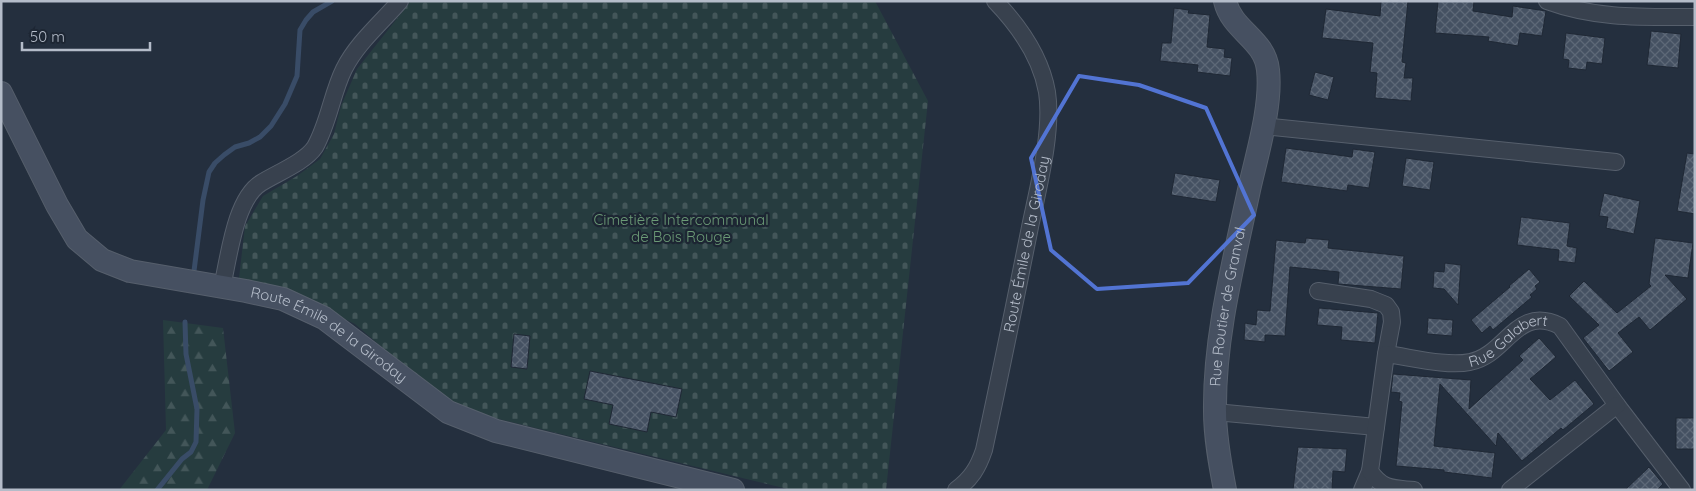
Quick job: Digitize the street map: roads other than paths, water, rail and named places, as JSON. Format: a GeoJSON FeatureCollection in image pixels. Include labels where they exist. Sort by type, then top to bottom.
{"type":"FeatureCollection","features":[{"type":"Feature","properties":{"kind":"main road","name":"Rue Routier de Granval"},"geometry":{"type":"LineString","coordinates":[[1225,1],[1227,10],[1234,21],[1262,50],[1266,58],[1269,82],[1263,126],[1222,324],[1216,364],[1215,412],[1217,445],[1225,490]]}},
{"type":"Feature","properties":{"kind":"main road","name":"Route Émile de la Giroday"},"geometry":{"type":"LineString","coordinates":[[1,93],[57,205],[77,239],[102,260],[130,271],[283,299],[324,318],[448,412],[496,431],[733,490]]}},
{"type":"Feature","properties":{"kind":"street"},"geometry":{"type":"LineString","coordinates":[[222,287],[240,211],[248,194],[260,184],[296,163],[314,149],[324,128],[344,69],[353,54],[400,1]]}},
{"type":"Feature","properties":{"kind":"street","name":"Route Émile de la Giroday"},"geometry":{"type":"LineString","coordinates":[[956,490],[971,477],[979,465],[984,450],[1042,168],[1048,118],[1047,92],[1038,64],[1025,38],[995,1]]}},
{"type":"Feature","properties":{"kind":"street"},"geometry":{"type":"LineString","coordinates":[[1547,1],[1570,9],[1596,14],[1644,17],[1695,17]]}},
{"type":"Feature","properties":{"kind":"street"},"geometry":{"type":"LineString","coordinates":[[1263,126],[1616,162]]}},
{"type":"Feature","properties":{"kind":"street"},"geometry":{"type":"LineString","coordinates":[[1318,292],[1371,299],[1386,305],[1391,312],[1392,322],[1370,471],[1362,490]]}},
{"type":"Feature","properties":{"kind":"street","name":"Rue Galabert"},"geometry":{"type":"LineString","coordinates":[[1386,354],[1452,363],[1472,362],[1489,354],[1522,324],[1541,320],[1551,321],[1560,326],[1682,490]]}},
{"type":"Feature","properties":{"kind":"street"},"geometry":{"type":"LineString","coordinates":[[1510,490],[1618,406]]}},
{"type":"Feature","properties":{"kind":"street"},"geometry":{"type":"LineString","coordinates":[[1215,412],[1376,428]]}},
{"type":"Feature","properties":{"kind":"street"},"geometry":{"type":"LineString","coordinates":[[1370,471],[1377,481],[1384,485],[1414,490]]}},
{"type":"Feature","properties":{"kind":"waterway"},"geometry":{"type":"LineString","coordinates":[[194,271],[203,200],[209,172],[224,155],[235,147],[260,137],[271,126],[285,104],[297,76],[300,30],[313,12],[332,1]]}},
{"type":"Feature","properties":{"kind":"waterway"},"geometry":{"type":"LineString","coordinates":[[157,490],[182,459],[191,452],[196,442],[197,409],[186,354],[185,322]]}},
{"type":"Feature","properties":{"kind":"park label","name":"Cimetière Intercommunal de Bois Rouge"},"geometry":{"type":"Point","coordinates":[681,228]}}]}
